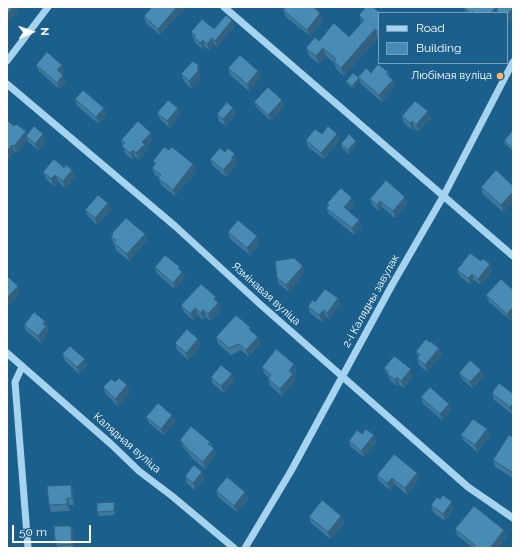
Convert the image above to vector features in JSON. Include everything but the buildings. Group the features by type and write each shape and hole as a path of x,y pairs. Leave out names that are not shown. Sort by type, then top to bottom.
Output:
{"street":[{"path":"7,61 48,7"},
{"path":"224,7 513,256"},
{"name":"2-і Калядны завулак","path":"245,548 291,470 444,195 513,62"},
{"name":"Язмінавая вуліца","path":"7,84 175,226 261,305 468,487 513,518"},
{"name":"Калядная вуліца","path":"7,353 111,444 138,470 172,496 234,548"},
{"path":"22,367 15,382 28,548"}],"place":[{"name":"Любімая вуліца","path":"500,76"}]}
